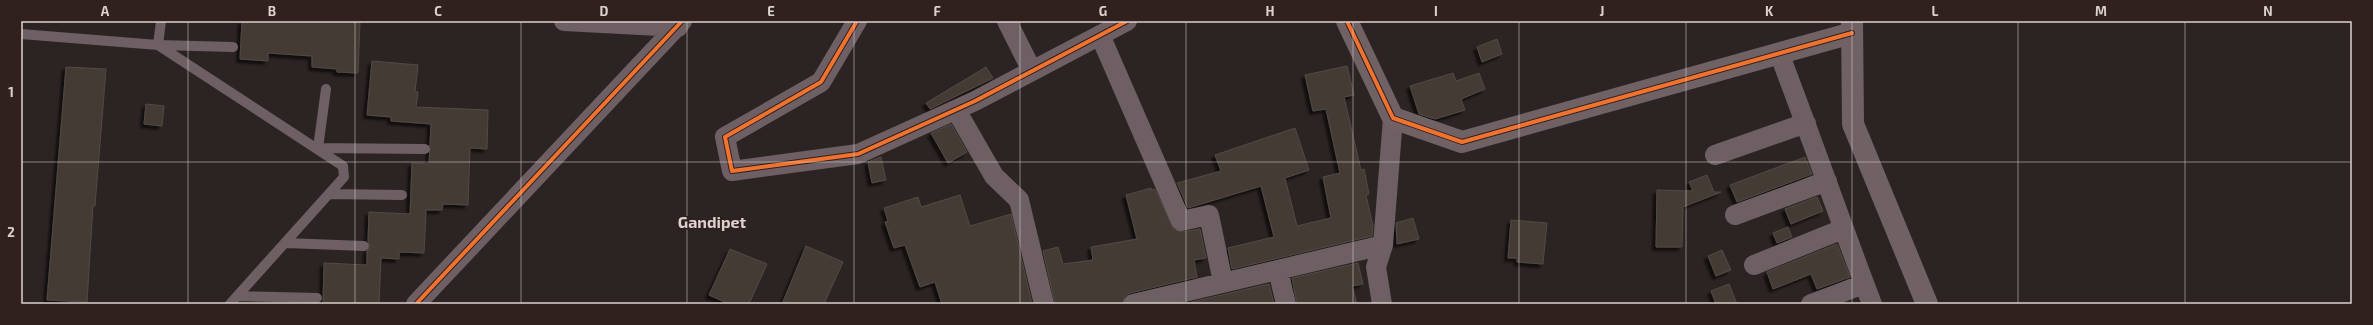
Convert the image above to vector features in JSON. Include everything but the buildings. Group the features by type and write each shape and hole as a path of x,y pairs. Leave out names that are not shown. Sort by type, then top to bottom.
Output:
{"street":[{"path":"564,21 680,24"},
{"path":"857,21 821,82 725,136 732,171 858,154 956,110 1127,21"},
{"path":"1007,21 1032,71"},
{"path":"1347,21 1393,118 1383,245 1376,267 1382,304"},
{"path":"416,304 680,24"},
{"path":"1393,118 1462,142 1779,54 1852,27 1853,124 1927,304"},
{"path":"1100,35 1182,221 1209,215 1223,282"},
{"path":"1779,54 1872,304"},
{"path":"956,110 994,176 1019,200 1044,304"},
{"path":"1715,155 1806,124"},
{"path":"1736,214 1826,180"},
{"path":"1754,265 1843,229"},
{"path":"1133,304 1383,245"},
{"path":"1278,270 1286,304"},
{"path":"1811,304 1864,284"}],"lane":[{"path":"158,44 161,21"},
{"path":"21,34 158,44 232,47"},
{"path":"158,44 318,148 343,166 344,177 230,304"},
{"path":"318,148 326,89"},
{"path":"318,148 425,149"},
{"path":"330,194 402,195"},
{"path":"286,243 364,246"},
{"path":"237,296 317,298"}],"cycle path":[{"path":"416,304 682,21"},
{"path":"857,21 821,82 725,137 732,171 858,154 975,101 1127,21"},
{"path":"1347,21 1393,118 1462,142 1852,33"}],"district":[{"name":"Gandipet","path":"712,222"}]}
